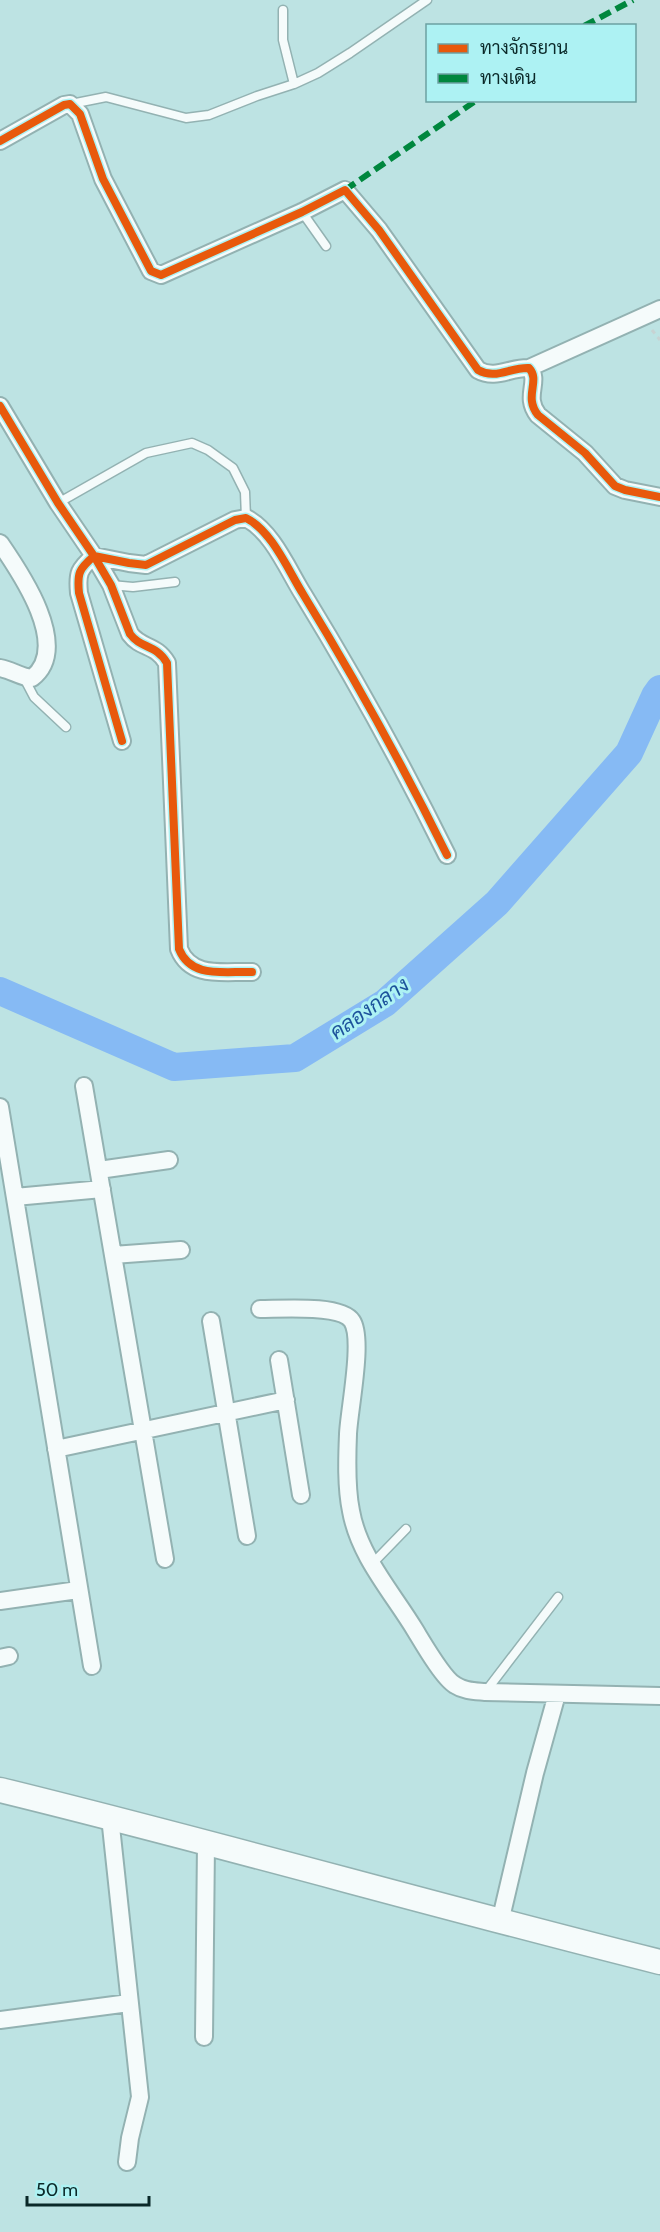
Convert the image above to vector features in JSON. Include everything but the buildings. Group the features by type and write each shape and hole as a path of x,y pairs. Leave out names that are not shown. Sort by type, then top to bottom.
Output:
{"main road":[{"path":"0,1790 660,1962"}],"street":[{"path":"0,141 64,105 70,104 80,114 103,179 151,271 161,275 302,212 345,190 378,230 478,370 485,374 493,375 529,368 660,309"},
{"path":"529,368 533,372 534,381 530,398 532,408 538,415 585,453 615,486 660,497"},
{"path":"0,406 58,503 111,585 130,634 135,640 162,654 167,663 179,949 183,961 194,968 205,971 252,972"},
{"path":"94,556 146,565 235,520 246,519 265,532 336,647 406,774 447,855"},
{"path":"0,543 23,577 39,610 45,631 46,650 42,666 32,678 0,668"},
{"path":"94,556 82,566 78,578 79,593 122,741"},
{"path":"84,1086 165,1559"},
{"path":"0,1107 92,1666"},
{"path":"99,1170 169,1160"},
{"path":"15,1197 102,1189"},
{"path":"113,1255 182,1250"},
{"path":"260,1309 335,1310 351,1319 356,1330 356,1360 348,1433 350,1510 357,1533 372,1564 429,1653 453,1684 469,1691 485,1692 660,1696"},
{"path":"211,1321 247,1536"},
{"path":"279,1360 301,1495"},
{"path":"56,1449 286,1400"},
{"path":"0,1601 78,1590"},
{"path":"500,1922 535,1773 557,1695"},
{"path":"110,1817 140,2097 127,2162"},
{"path":"204,2037 206,1843"},
{"path":"0,2020 129,2003"}],"lane":[{"path":"70,104 106,97 186,118 209,115 294,84 350,53 427,0"},
{"path":"283,10 283,40 294,84"},
{"path":"302,212 326,246"},
{"path":"58,503 146,453 192,443 208,450 233,468 245,492 246,519"},
{"path":"111,585 133,587 175,582"},
{"path":"24,677 34,697 66,727"},
{"path":"372,1564 406,1529"},
{"path":"485,1692 558,1597"}],"waterway":[{"name":"คลองกลาง","path":"0,991 174,1067 295,1058 385,1003 497,903 629,753 660,689"}],"marked path":[{"path":"588,24 633,0"},
{"path":"345,190 474,102"}],"cycle path":[{"path":"0,141 64,105 70,104 80,114 103,179 151,271 161,275 302,212 345,190 379,230 478,370 491,374 529,368 533,378 532,401 538,415 585,453 615,486 660,497"},
{"path":"0,406 58,503 94,556 146,565 235,520 246,518 264,532 279,552 360,690 447,855"},
{"path":"122,741 79,593 80,572 94,556 111,585 130,634 134,639 153,649 167,663 179,949 184,959 200,969 220,972 252,972"}]}
